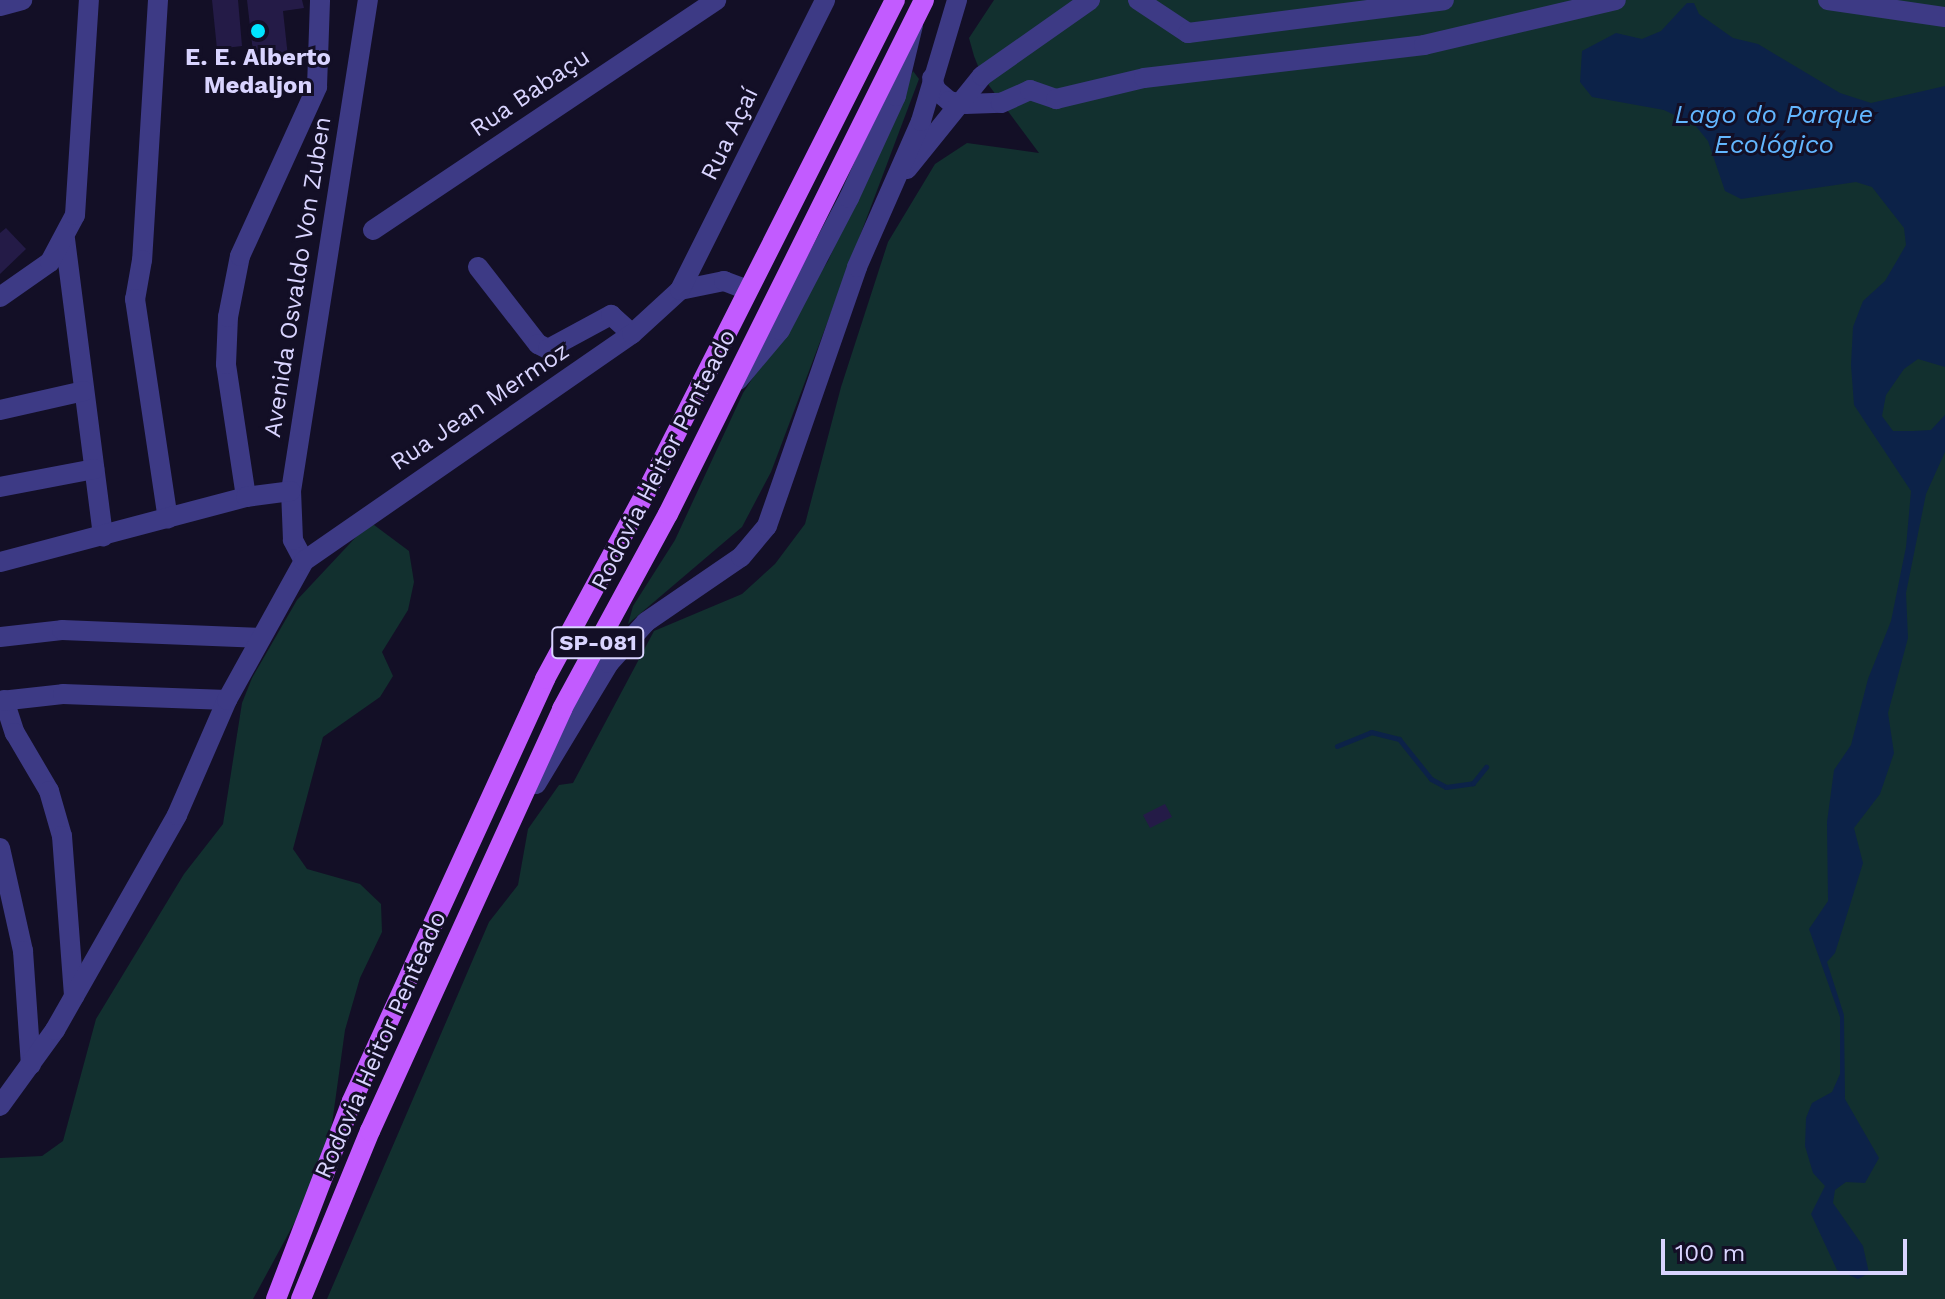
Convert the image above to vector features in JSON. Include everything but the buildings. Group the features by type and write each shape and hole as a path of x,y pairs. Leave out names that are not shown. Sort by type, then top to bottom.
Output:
{"main road":[{"name":"Rodovia Heitor Penteado","path":"276,1299 352,1101 545,679 895,0"},
{"name":"Rodovia Heitor Penteado","path":"301,1299 370,1131 562,709 733,386 924,0"}],"street":[{"path":"0,6 22,0"},
{"path":"0,297 50,262 65,239 75,215 89,0"},
{"path":"158,0 142,260 135,299 168,519"},
{"path":"246,497 226,364 228,317 240,256 317,87 320,0"},
{"name":"Avenida Osvaldo Von Zuben","path":"304,561 293,540 291,491 368,0"},
{"name":"Rua Babaçu","path":"373,230 716,0"},
{"name":"Rua Açaí","path":"680,290 825,0"},
{"path":"501,842 609,663 646,622 714,580 767,526 857,267 921,121 957,0"},
{"path":"893,186 965,104 982,76 1090,0"},
{"path":"1138,0 1188,33 1444,0"},
{"path":"932,78 936,90 965,104 1001,103 1030,90 1056,99 1144,78 1424,45 1616,0"},
{"path":"1828,0 1945,17"},
{"path":"65,239 103,537"},
{"path":"478,267 538,344 548,349 611,315 632,334"},
{"path":"680,290 724,281 747,290"},
{"name":"Rua Jean Mermoz","path":"304,561 632,334 680,290"},
{"path":"0,410 84,391"},
{"path":"0,487 94,469"},
{"path":"0,562 246,497 291,491"},
{"path":"0,1106 31,1065 74,997 177,815 258,638 304,561"},
{"path":"0,637 62,630 258,638"},
{"path":"74,997 62,836 49,791 15,733 2,700 63,694 227,700"},
{"path":"0,848 23,951 31,1065"}],"green space":[{"path":"994,0 1945,0 1945,1299 327,1299 489,922 518,885 528,829 559,785 573,783 654,631 742,594 775,564 805,524 841,387 888,242 935,164 967,143 1039,153 982,76 974,56 969,38"},
{"path":"913,71 919,79 771,472 742,527 628,624 633,606 675,540 743,393 828,261"},
{"path":"370,522 409,551 414,582 408,610 382,652 393,676 380,697 323,737 293,849 307,869 360,884 381,904 382,932 360,978 345,1030 323,1189 297,1218 253,1299 0,1299 0,1158 42,1156 63,1141 96,1019 184,874 223,824 242,703 252,678 297,600"}],"water":[{"name":"Lago do Parque Ecológico","path":"1687,3 1694,3 1699,14 1733,38 1758,44 1840,93 1871,103 1945,86 1945,367 1918,359 1904,369 1886,395 1882,416 1893,431 1913,431 1931,430 1945,415 1945,452 1926,494 1906,593 1908,638 1888,713 1894,753 1880,794 1854,828 1863,863 1835,953 1827,962 1844,1015 1845,1099 1879,1158 1865,1183 1846,1182 1835,1190 1833,1203 1863,1246 1869,1273 1858,1279 1837,1270 1811,1214 1825,1186 1813,1173 1805,1146 1806,1118 1812,1103 1832,1092 1840,1074 1840,1017 1809,929 1828,901 1827,822 1834,770 1851,745 1868,679 1891,621 1906,547 1911,491 1854,405 1851,365 1853,327 1863,301 1885,281 1906,245 1904,228 1872,187 1856,182 1741,199 1725,191 1708,141 1695,125 1664,110 1592,97 1580,82 1582,51 1616,33 1642,39 1661,31"}],"waterway":[{"path":"1337,746 1371,732 1399,739 1431,779 1446,787 1473,783 1486,767"}],"place":[{"name":"E. E. Alberto Medaljon","path":"258,31"}]}
